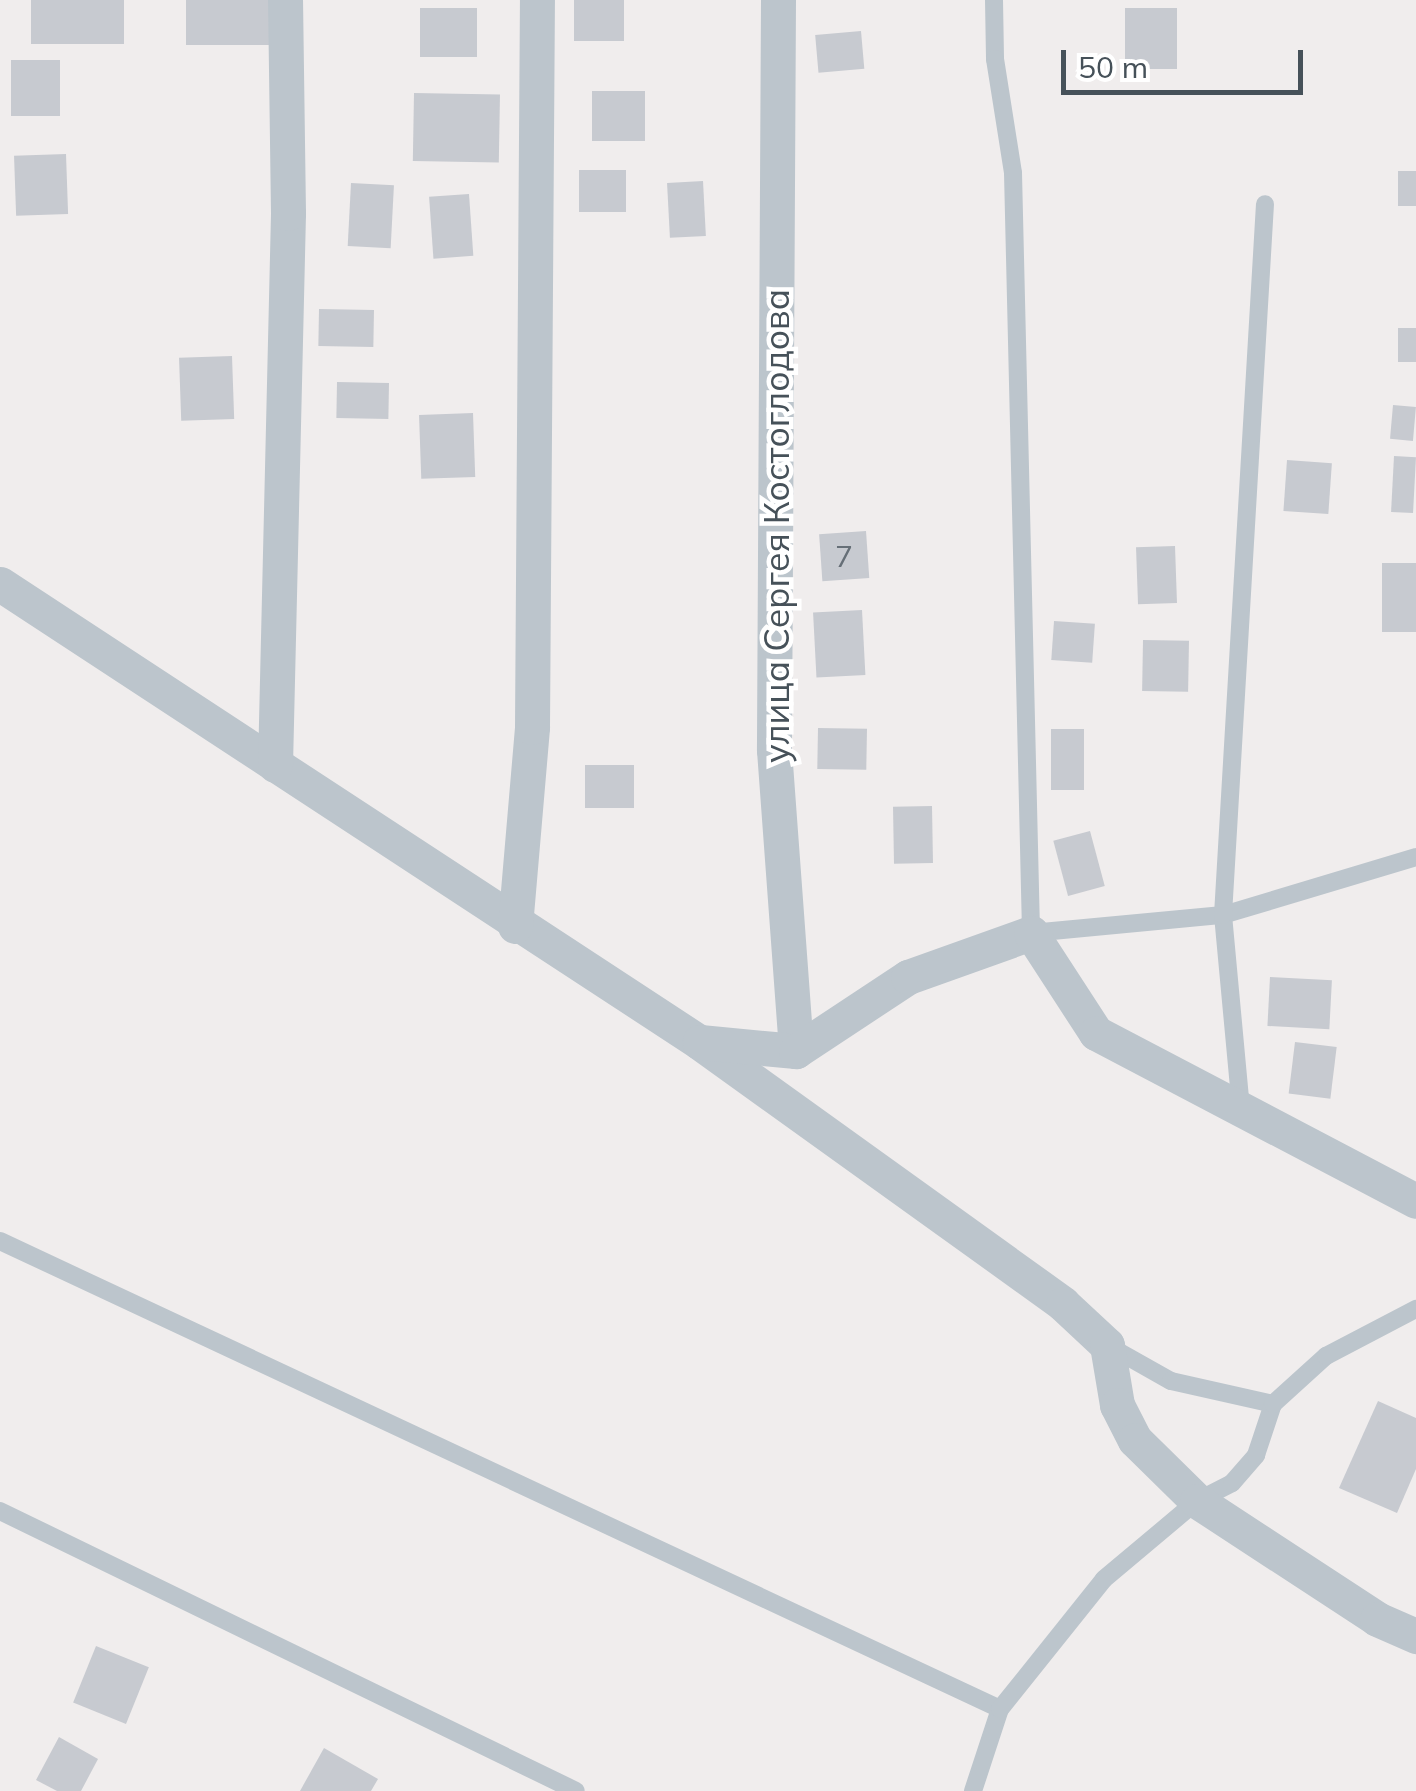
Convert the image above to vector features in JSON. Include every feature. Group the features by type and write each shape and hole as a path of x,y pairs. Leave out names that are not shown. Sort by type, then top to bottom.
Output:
{"street":[{"path":"275,765 288,213 285,0"},
{"path":"515,926 532,727 537,0"},
{"name":"улица Сергея Костоглодова","path":"778,0 774,750 796,1051"},
{"path":"0,584 515,926 699,1042 1063,1304 1107,1346 1117,1404 1135,1440 1198,1500 1378,1619 1416,1636"},
{"path":"699,1042 796,1051 908,977 1031,933 1096,1033 1416,1201"}],"lane":[{"path":"994,0 995,60 1013,173 1031,933 1222,915 1416,858"},
{"path":"1241,1109 1222,915 1266,204"},
{"path":"0,1241 1000,1709"},
{"path":"972,1791 1000,1709 1104,1579 1198,1500 1232,1482 1256,1455 1274,1404 1326,1356 1416,1309"},
{"path":"1107,1346 1171,1381 1274,1404"},
{"path":"0,1510 576,1791"}],"building":[{"path":"31,0 124,0 124,44 31,44"},
{"path":"186,0 279,0 279,45 186,45"},
{"path":"574,0 624,0 624,41 574,41"},
{"path":"420,8 477,8 477,57 420,57"},
{"path":"1125,8 1177,8 1177,69 1125,69"},
{"path":"861,31 864,69 818,73 815,35"},
{"path":"11,60 60,60 60,116 11,116"},
{"path":"592,91 645,91 645,141 592,141"},
{"path":"414,93 500,95 499,162 413,161"},
{"path":"66,154 68,214 16,216 14,156"},
{"path":"579,170 626,170 626,212 579,212"},
{"path":"1398,171 1416,171 1416,206 1398,206"},
{"path":"703,181 706,236 670,238 667,183"},
{"path":"351,183 394,185 391,248 348,246"},
{"path":"469,194 473,256 433,259 429,197"},
{"path":"319,309 374,310 373,347 318,346"},
{"path":"1398,328 1416,328 1416,362 1398,362"},
{"path":"232,356 234,419 181,421 179,358"},
{"path":"337,382 389,383 388,419 336,418"},
{"path":"1393,405 1416,407 1413,441 1390,439"},
{"path":"473,413 475,477 421,479 419,415"},
{"path":"1394,456 1416,457 1413,513 1391,512"},
{"path":"1287,460 1332,463 1328,514 1283,511"},
{"path":"866,531 869,578 822,581 819,534"},
{"path":"1175,546 1177,603 1138,604 1136,547"},
{"path":"1382,563 1416,563 1416,632 1382,632"},
{"path":"862,610 865,675 816,677 813,613"},
{"path":"1054,621 1095,624 1092,663 1051,660"},
{"path":"1143,640 1189,641 1188,692 1142,691"},
{"path":"818,728 867,729 866,770 817,769"},
{"path":"1051,729 1084,729 1084,790 1051,790"},
{"path":"585,765 634,765 634,808 585,808"},
{"path":"932,806 933,863 894,864 893,807"},
{"path":"1090,831 1105,886 1068,896 1053,841"},
{"path":"1270,977 1332,980 1329,1029 1267,1026"},
{"path":"1295,1042 1337,1047 1330,1099 1289,1094"},
{"path":"1378,1401 1416,1418 1416,1469 1397,1513 1339,1488"},
{"path":"96,1646 149,1667 126,1724 73,1703"},
{"path":"59,1737 98,1759 81,1791 57,1791 36,1780"},
{"path":"324,1748 378,1779 371,1791 300,1791"}]}
